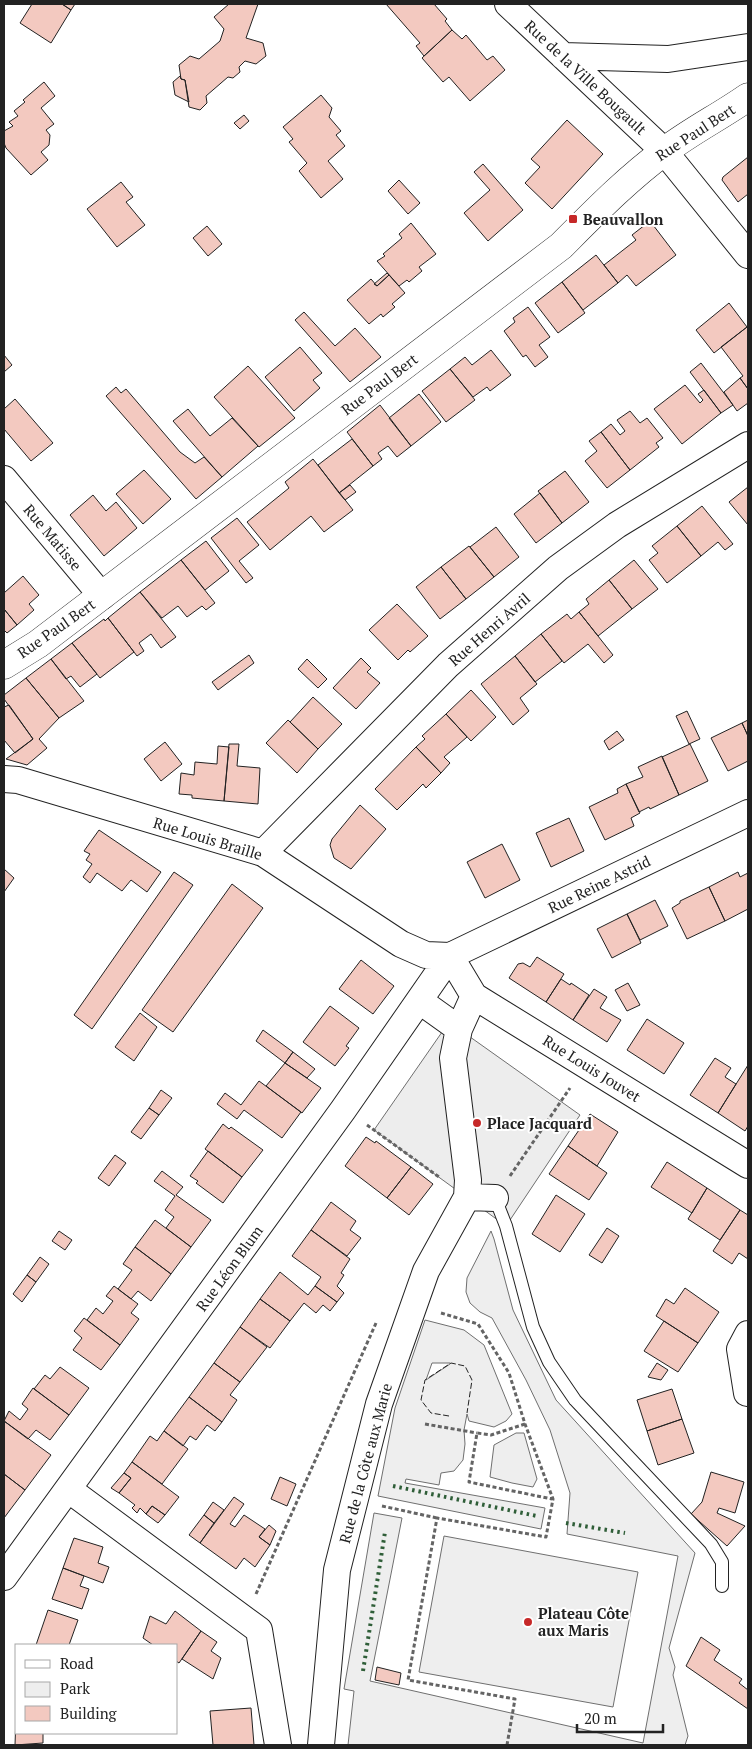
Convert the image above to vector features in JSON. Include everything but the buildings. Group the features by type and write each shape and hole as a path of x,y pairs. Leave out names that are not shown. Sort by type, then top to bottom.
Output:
{"main road":[{"name":"Rue Paul Bert","path":"4,665 38,644 102,596 561,246 633,176 664,151 696,128 724,114 748,97"}],"street":[{"name":"Rue de la Ville Bougault","path":"508,4 664,151 748,255"},
{"path":"563,56 668,59 748,47"},
{"name":"Rue Henri Avril","path":"263,853 448,665 558,568 617,525 748,445"},
{"name":"Rue Matisse","path":"4,479 102,596"},
{"name":"Rue Louis Braille","path":"4,779 18,780 263,853 401,944 426,955 450,956"},
{"name":"Rue Reine Astrid","path":"450,956 748,813"},
{"name":"Rue Louis Jouvet","path":"450,956 474,996 748,1165"},
{"name":"Rue Léon Blum","path":"4,1577 344,1110 450,956"},
{"path":"474,996 458,1029 453,1058 468,1180 467,1197 495,1198"},
{"path":"420,1001 458,1029"},
{"name":"Rue de la Côte aux Marie","path":"321,1745 337,1570 379,1404 426,1271 467,1197"},
{"path":"747,1393 740,1349 748,1334"},
{"path":"68,1489 252,1625 278,1745"}],"lane":[{"path":"495,1198 506,1226 533,1327 549,1362 575,1400 711,1544 722,1562 722,1586"}],"path":[{"path":"495,1198 585,1064"},
{"path":"374,1130 467,1197"},
{"path":"355,1500 438,1518 546,1537 553,1499 525,1424 509,1373 478,1324 414,1305"},
{"path":"252,1625 378,1317"},
{"path":"425,1424 492,1435 525,1424"},
{"path":"477,1433 469,1482 553,1499"},
{"path":"438,1518 408,1680 515,1699 507,1745"}],"green space":[{"path":"491,1231 513,1310 556,1400 695,1553 669,1648 675,1667 673,1675 688,1736 685,1745 348,1745 354,1691 344,1689 374,1513 402,1518 370,1681 643,1743 678,1556 567,1534 570,1493 550,1430 526,1380 492,1318 480,1312 470,1303 466,1292 467,1278"},
{"path":"425,1320 464,1330 484,1345 512,1414 506,1421 494,1427 469,1421 467,1414 464,1430 463,1460 454,1471 441,1473 439,1485 406,1479 405,1483 545,1508 541,1529 378,1496 395,1408","holes":["432,1363 450,1364 426,1380"]},
{"path":"516,1433 524,1433 537,1479 533,1487 490,1477 494,1445"},
{"name":"Plateau Côte aux Maris","path":"444,1536 638,1572 613,1707 419,1672"}],"shaded area":[{"name":"Place Jacquard","path":"449,1022 580,1115 506,1226 374,1130"}],"hedge":[{"path":"393,1486 537,1516"},
{"path":"566,1523 625,1533"},
{"path":"363,1671 385,1532"}],"fence":[{"path":"449,1416 431,1413 421,1400 425,1380 451,1363 465,1366 472,1380 467,1413"}],"place":[{"name":"Beauvallon","path":"573,219"},
{"name":"Place Jacquard","path":"477,1123"},
{"name":"Plateau Côte aux Maris","path":"528,1622"}]}
